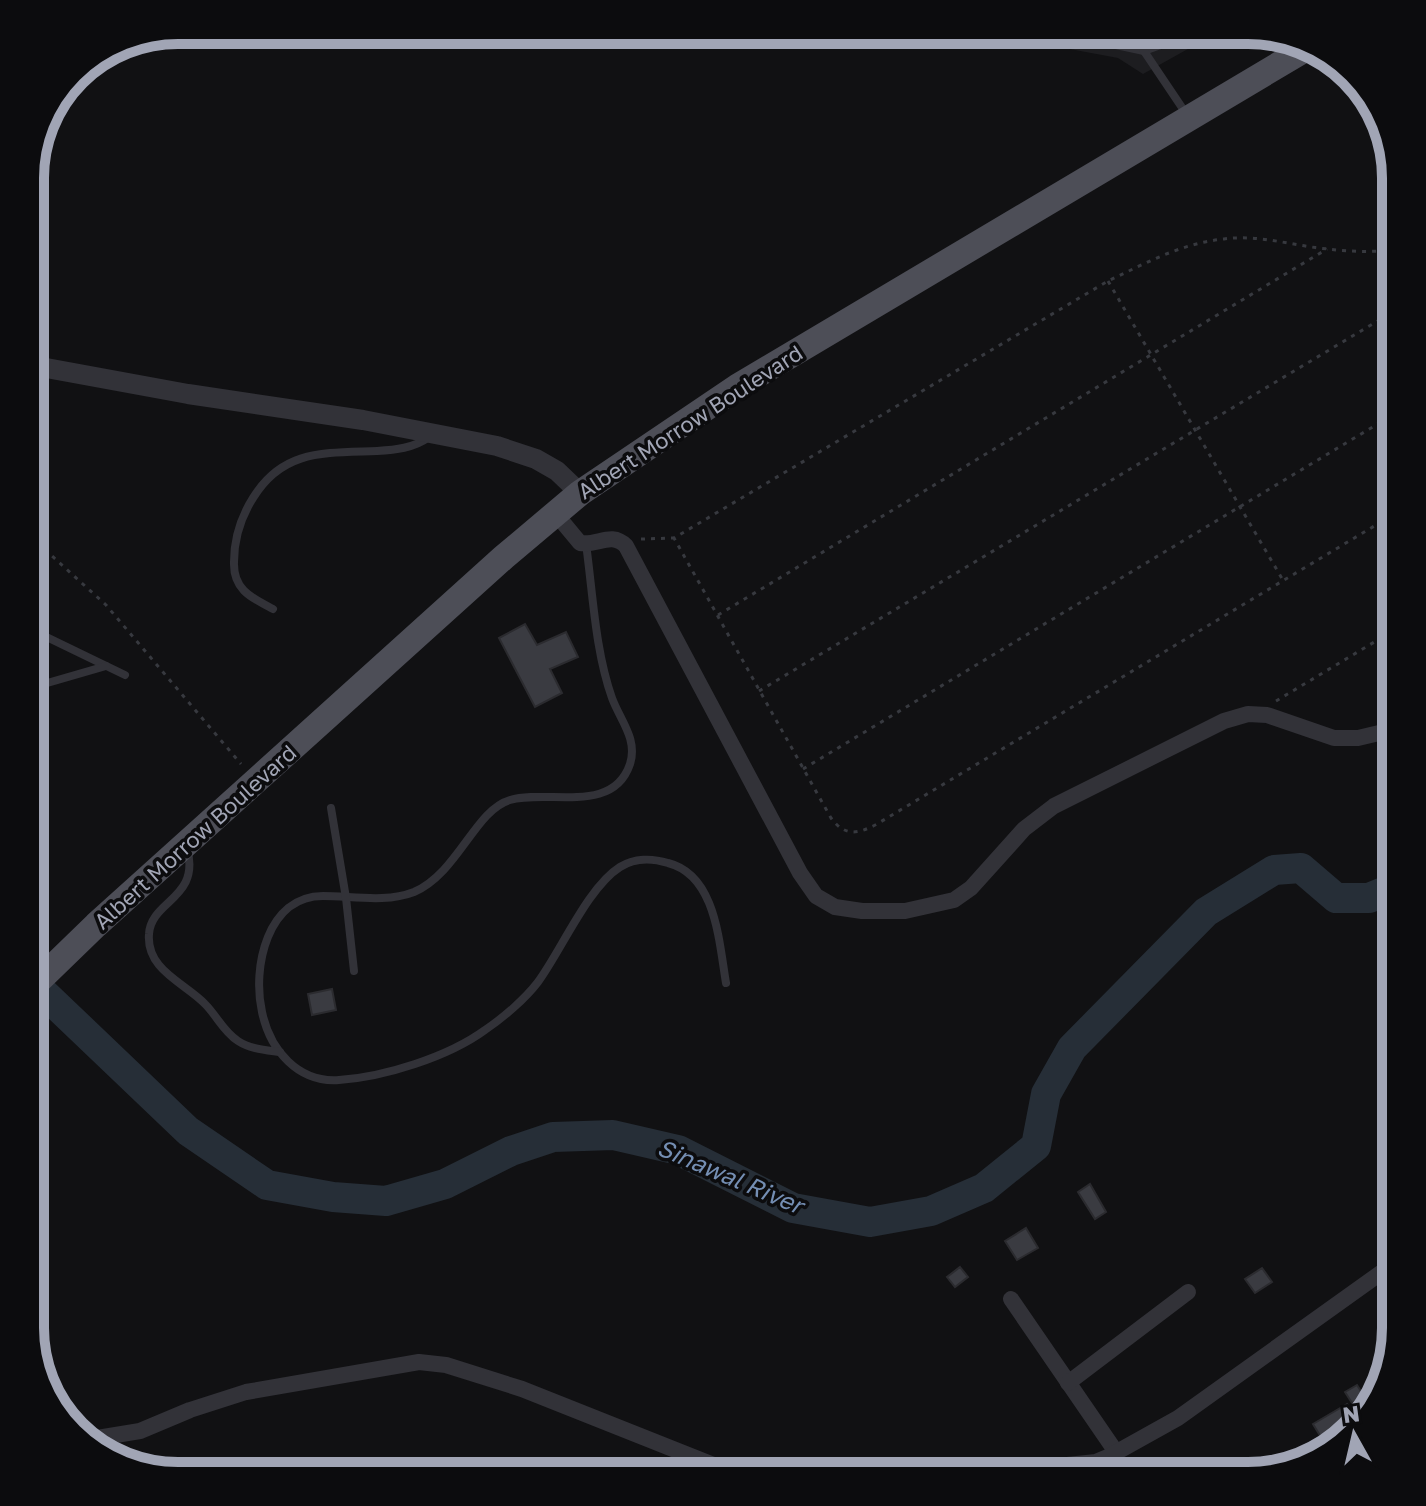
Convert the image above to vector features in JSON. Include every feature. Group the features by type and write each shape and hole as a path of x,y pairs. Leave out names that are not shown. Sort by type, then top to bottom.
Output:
{"main road":[{"name":"Albert Morrow Boulevard","path":"44,975 96,925 580,493 737,387 1297,54"}],"street":[{"path":"44,368 188,394 363,420 497,446 536,459 557,471 580,493"},
{"path":"555,513 577,539 586,544 611,538 622,542 800,873 816,896 835,907 862,911 905,911 954,900 992,866 1024,829 1054,806 1224,721 1248,714 1267,715 1334,738 1358,738 1382,732"},
{"path":"1107,1462 1116,1452 1189,1410 1382,1272"},
{"path":"1068,1383 1188,1292"},
{"path":"1011,1299 1116,1452"},
{"path":"101,1437 140,1431 190,1410 246,1392 419,1362 446,1365 522,1389 706,1462"}],"lane":[{"path":"1111,44 1144,51 1163,44"},
{"path":"1144,51 1189,119"},
{"path":"273,609 245,594 234,570 234,549 245,511 261,485 281,466 309,456 389,450 411,446 433,434"},
{"path":"586,544 601,648 612,699 626,725 632,748 625,776 606,792 590,797 542,796 506,801 480,822 462,851 437,879 411,893 346,898 320,896 304,899 286,910 268,934 263,954 261,1009 266,1027 280,1052 296,1070 321,1081 389,1072 441,1053 485,1031 536,985 603,882 622,866 648,859 673,864 692,875 709,900 726,983"},
{"path":"44,636 125,675"},
{"path":"44,684 107,666"},
{"path":"331,808 354,971"},
{"path":"186,845 190,874 183,888 155,919 149,934 153,954 164,973 198,997 224,1029 240,1042 257,1049 280,1052"}],"path":[{"path":"622,542 674,538 1108,281 1179,247 1225,238 1273,240 1327,249 1382,250"},
{"path":"718,615 1327,249"},
{"path":"1108,281 1284,582"},
{"path":"759,691 1382,318"},
{"path":"803,769 1382,421"},
{"path":"674,538 803,769 838,828 847,834 864,831 1382,522"},
{"path":"44,549 106,605 256,782"},
{"path":"1248,714 1282,698 1382,637"}],"shaded area":[{"path":"1043,44 1197,44 1143,74 1118,58"}],"building":[{"path":"525,624 537,645 566,632 578,657 550,669 562,693 535,707 499,638"},
{"path":"332,989 336,1010 312,1015 308,994"},
{"path":"1090,1184 1106,1212 1095,1219 1078,1192"},
{"path":"1026,1228 1038,1248 1017,1260 1005,1241"},
{"path":"960,1267 968,1277 955,1287 947,1277"},
{"path":"1262,1268 1272,1282 1255,1293 1245,1279"},
{"path":"1357,1385 1363,1394 1346,1394"}],"waterway":[{"name":"Sinawal River","path":"44,993 188,1131 267,1185 333,1197 386,1201 445,1184 511,1151 553,1137 613,1135 678,1150 793,1208 870,1222 931,1211 984,1188 1036,1146 1046,1094 1072,1048 1206,912 1274,870 1301,868 1336,898 1369,898 1382,893"}]}
